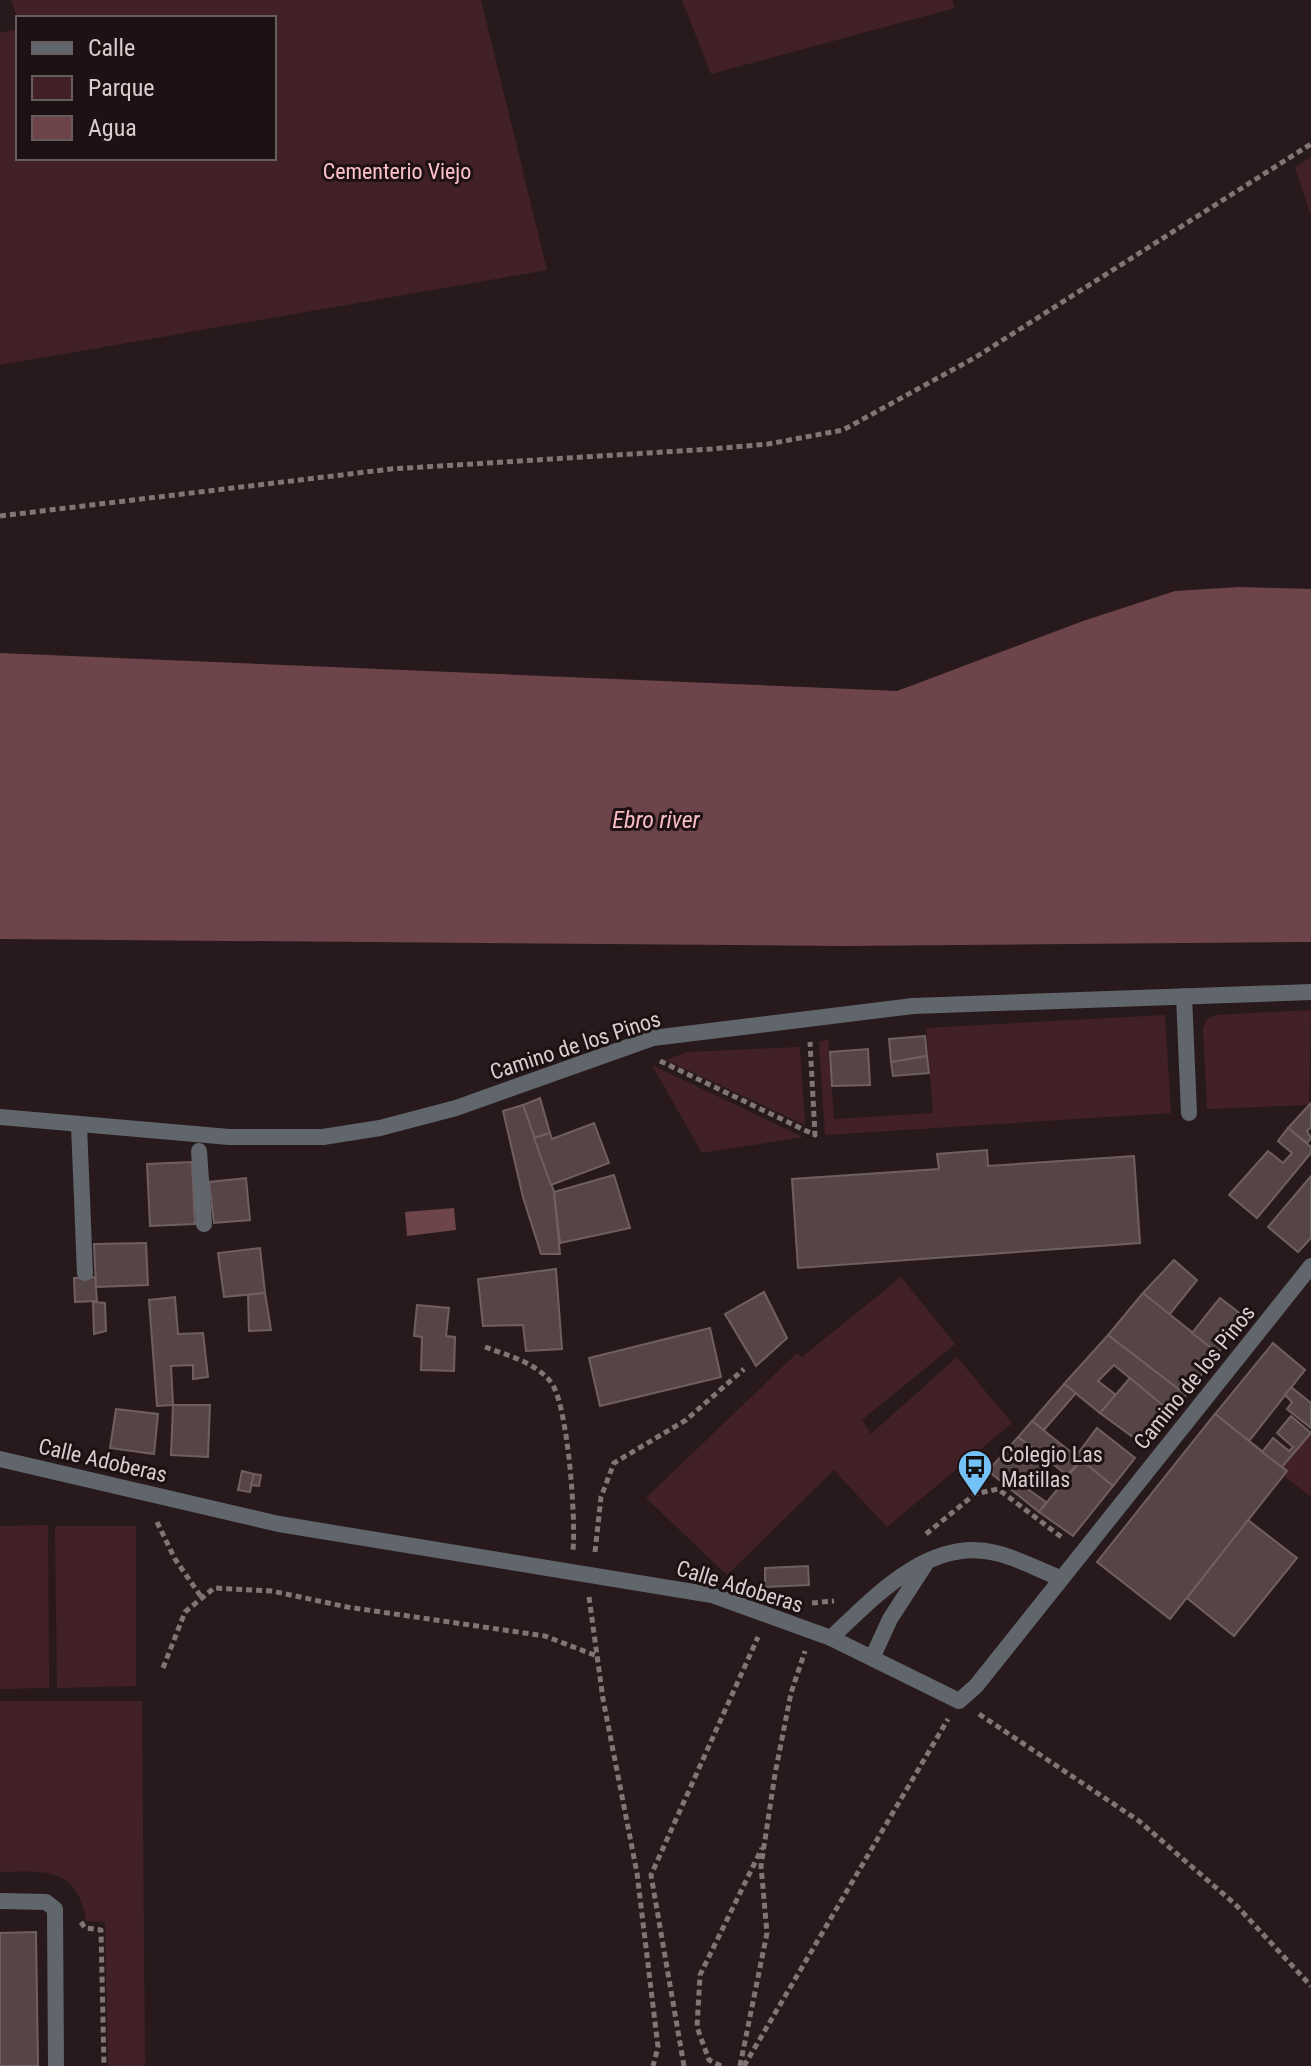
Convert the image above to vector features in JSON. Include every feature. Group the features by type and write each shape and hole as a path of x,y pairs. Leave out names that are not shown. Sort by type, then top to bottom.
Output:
{"street":[{"name":"Camino de los Pinos","path":"0,1117 259,1139 323,1137 380,1128 456,1108 653,1038 913,1006 1311,992"},
{"path":"1184,996 1189,1113"},
{"path":"79,1125 85,1273"},
{"path":"199,1151 204,1224"},
{"name":"Camino de los Pinos","path":"959,1701 976,1686 1311,1266"},
{"name":"Calle Adoberas","path":"0,1459 279,1524 420,1550 712,1595 873,1656 959,1701"},
{"path":"831,1638 890,1585 931,1557 956,1551 994,1552 1060,1578"},
{"path":"873,1656 890,1619 931,1557"},
{"path":"0,1901 46,1902 55,1909 56,2066"}],"path":[{"path":"0,516 391,469 712,449 768,444 843,430 989,349 1311,144"},
{"path":"648,1055 815,1135 810,1043"},
{"path":"485,1347 542,1372 560,1397 575,1524 569,1571"},
{"path":"653,2066 658,2047 637,1873 597,1656 588,1592 590,1574 600,1531 601,1497 614,1463 686,1420 744,1369"},
{"path":"153,1514 175,1559 202,1598"},
{"path":"163,1668 185,1612 214,1588 272,1591 347,1607 545,1636 597,1656"},
{"path":"684,2066 651,1875 768,1615"},
{"path":"742,2066 767,1933 761,1866 764,1844 791,1693 812,1631"},
{"path":"742,2066 959,1701 1139,1821 1235,1904 1311,1986"},
{"path":"721,2066 709,2060 697,2027 700,1975 764,1844"},
{"path":"81,1923 85,1928 101,1930 104,2066"}],"green space":[{"name":"Cementerio Viejo","path":"11,0 481,0 547,270 0,365 0,33 16,29 16,160 276,160 276,16 17,16"},
{"path":"682,0 952,0 955,8 711,74"},
{"path":"1311,157 1311,217 1295,167"},
{"path":"1311,1010 1309,1105 1207,1109 1203,1028 1207,1019 1215,1015"},
{"path":"1165,1015 1171,1113 825,1135 819,1042 828,1039 834,1119 933,1113 926,1028"},
{"path":"800,1047 805,1125 666,1060 687,1052"},
{"path":"652,1065 803,1137 702,1153"},
{"path":"901,1277 955,1344 862,1420 871,1434 957,1357 1012,1423 887,1527 834,1470 727,1575 646,1498 797,1353 802,1357"},
{"path":"1311,1433 1311,1497 1284,1476 1287,1471 1282,1467"},
{"path":"48,1525 49,1688 0,1689 0,1526"},
{"path":"55,1526 136,1526 136,1686 57,1688"},
{"path":"0,1701 142,1701 145,2066 108,2066 105,1922 86,1921 76,1890 57,1876 0,1872"}],"water":[{"name":"Ebro river","path":"1239,587 1311,589 1311,942 843,946 0,939 0,653 897,691 1083,621 1175,591"},
{"path":"454,1208 456,1230 407,1236 405,1212"}],"building":[{"path":"925,1036 927,1056 891,1062 889,1039"},
{"path":"868,1049 870,1085 832,1086 830,1052"},
{"path":"927,1056 929,1073 893,1076 891,1062"},
{"path":"540,1098 550,1133 534,1138 523,1105"},
{"path":"1311,1103 1311,1127 1307,1131 1311,1138 1307,1143 1288,1128"},
{"path":"523,1105 554,1192 560,1254 541,1254 523,1197 503,1111"},
{"path":"594,1123 609,1163 551,1185 534,1138 550,1133 552,1139"},
{"path":"1288,1128 1311,1147 1311,1153 1257,1218 1229,1195 1268,1151 1283,1163 1292,1153 1278,1141"},
{"path":"987,1150 988,1166 1134,1156 1140,1243 798,1268 792,1179 939,1169 937,1154"},
{"path":"192,1162 195,1224 150,1226 147,1164"},
{"path":"614,1175 630,1228 560,1243 554,1192"},
{"path":"1311,1176 1311,1238 1298,1252 1268,1227"},
{"path":"246,1178 250,1220 214,1223 209,1182"},
{"path":"146,1243 148,1285 96,1287 94,1244"},
{"path":"260,1248 265,1293 224,1297 218,1253"},
{"path":"1174,1260 1197,1280 1169,1315 1143,1293"},
{"path":"556,1269 562,1349 526,1351 523,1325 483,1326 478,1279"},
{"path":"95,1277 97,1301 75,1302 74,1278"},
{"path":"764,1292 787,1338 756,1366 725,1314"},
{"path":"265,1293 271,1330 249,1331 248,1295"},
{"path":"1143,1293 1218,1353 1186,1395 1108,1335"},
{"path":"175,1297 178,1334 203,1333 208,1377 193,1379 193,1365 171,1366 173,1405 157,1406 149,1300"},
{"path":"1220,1298 1246,1318 1218,1353 1192,1333"},
{"path":"93,1302 105,1303 106,1331 94,1334"},
{"path":"417,1305 449,1308 446,1336 455,1337 454,1371 421,1370 422,1337 414,1336"},
{"path":"710,1328 721,1377 600,1406 589,1358"},
{"path":"1108,1335 1186,1395 1172,1413 1114,1365 1098,1381 1116,1395 1100,1413 1064,1384"},
{"path":"1273,1343 1305,1370 1249,1441 1215,1414"},
{"path":"1130,1378 1172,1413 1145,1446 1100,1413"},
{"path":"1064,1384 1076,1393 1044,1430 1032,1421"},
{"path":"1291,1387 1311,1403 1311,1428 1287,1409 1292,1402 1285,1395"},
{"path":"173,1405 210,1405 208,1457 171,1455"},
{"path":"116,1409 158,1414 154,1454 110,1448"},
{"path":"1215,1414 1287,1471 1170,1619 1097,1562"},
{"path":"1291,1416 1311,1433 1282,1467 1262,1452 1273,1438 1289,1451 1293,1447 1277,1433"},
{"path":"1032,1421 1081,1460 1067,1475 1018,1437"},
{"path":"1097,1428 1135,1458 1113,1486 1076,1456"},
{"path":"1018,1437 1051,1462 1029,1490 1046,1502 1039,1512 988,1471"},
{"path":"1081,1460 1113,1486 1073,1536 1039,1512"},
{"path":"242,1471 254,1474 250,1492 238,1490"},
{"path":"254,1474 261,1475 259,1486 251,1485"},
{"path":"1248,1520 1297,1558 1234,1636 1187,1598"},
{"path":"808,1566 809,1585 765,1587 765,1568"},
{"path":"36,1932 38,2066 0,2066 0,1933"}],"place":[{"name":"Colegio Las Matillas","path":"975,1498"}]}
